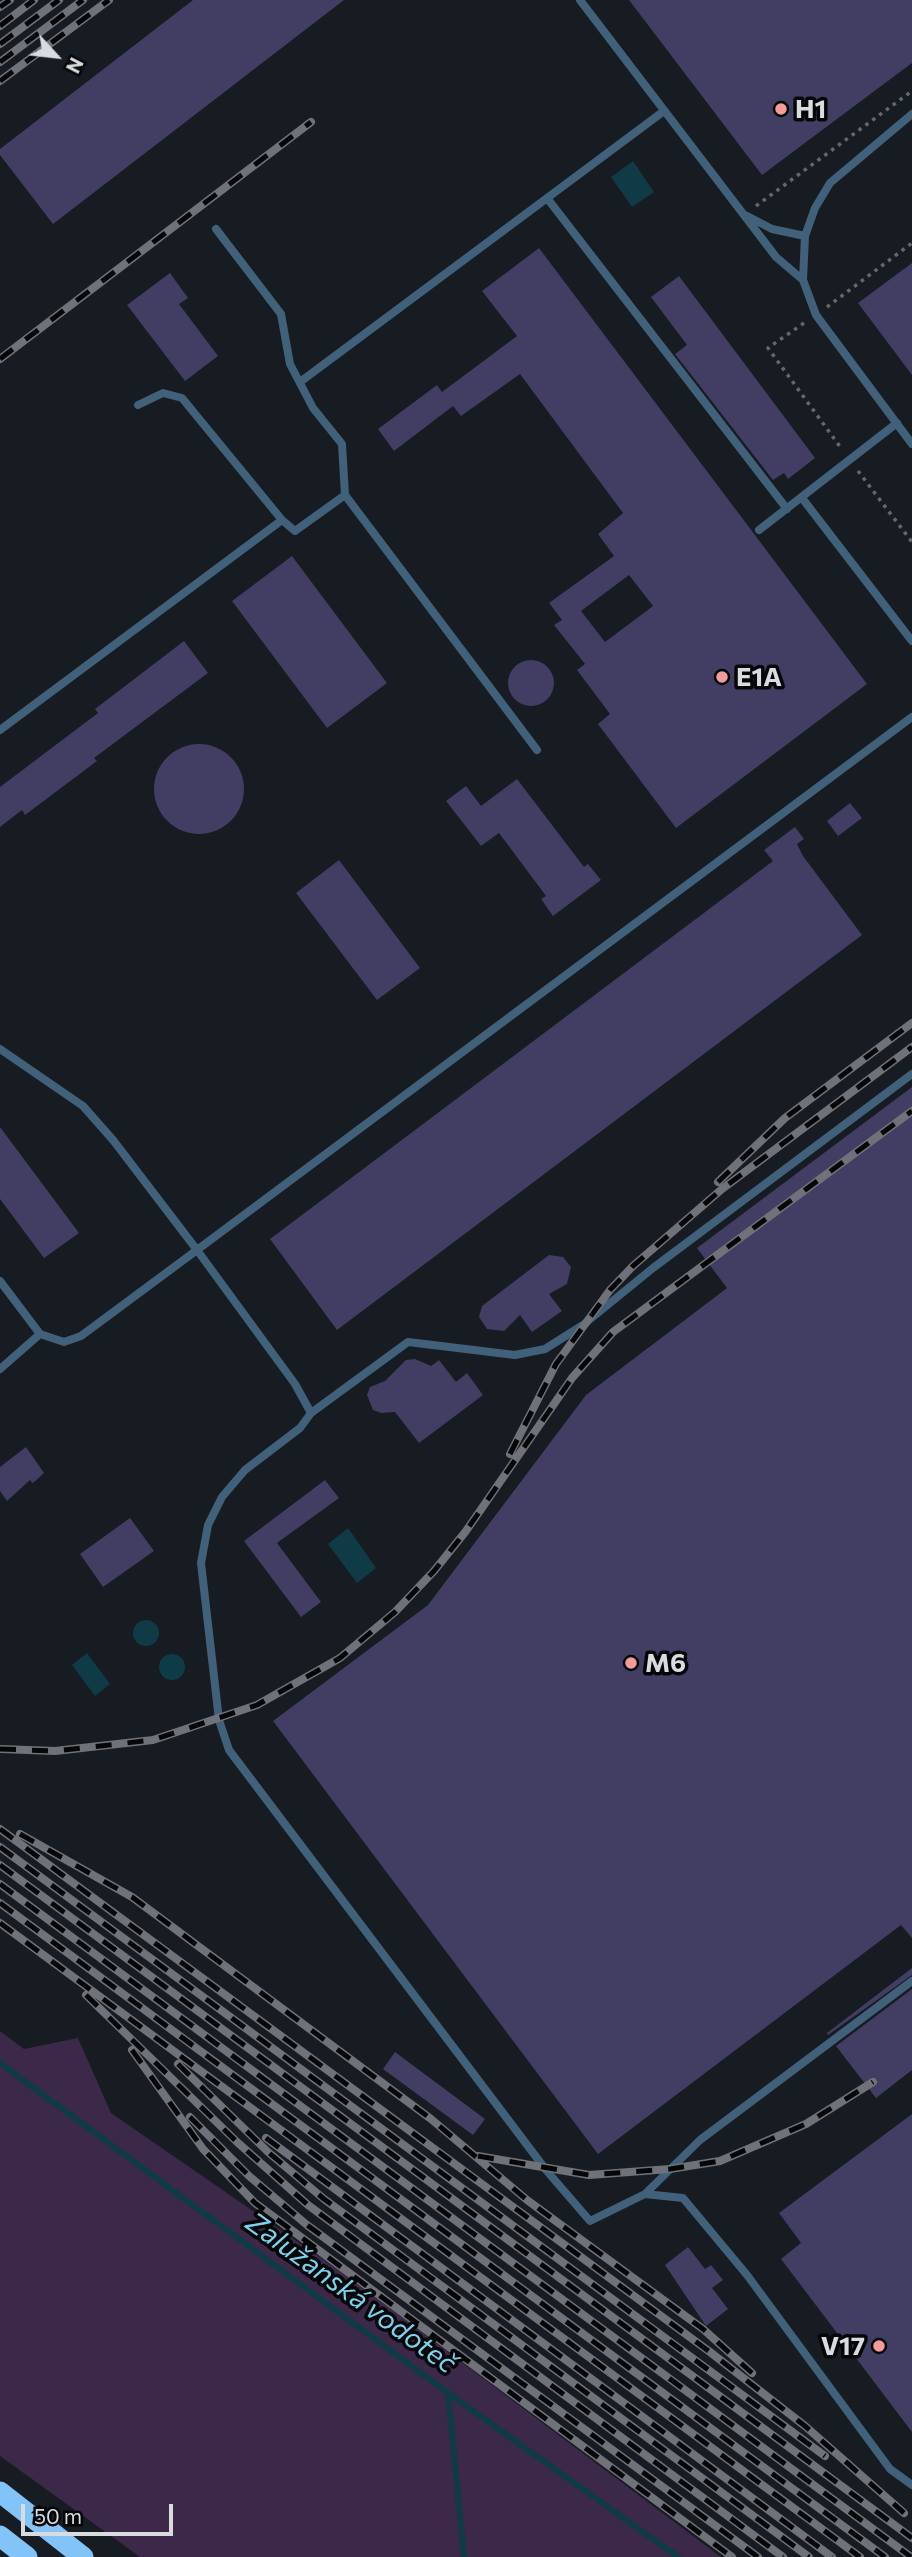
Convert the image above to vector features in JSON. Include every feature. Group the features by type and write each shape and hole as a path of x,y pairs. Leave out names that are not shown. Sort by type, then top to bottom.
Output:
{"highway":[{"path":"0,2492 83,2557"},
{"path":"0,2536 27,2557"}],"lane":[{"path":"580,0 776,257 803,280"},
{"path":"300,382 664,111"},
{"path":"912,114 830,183 815,208 805,236 803,280 816,315 912,444"},
{"path":"547,198 787,509"},
{"path":"745,215 772,229 805,236"},
{"path":"216,229 281,314 290,364 313,408 342,444 345,495 537,750"},
{"path":"138,405 163,393 183,398 282,520 295,531 345,495"},
{"path":"759,530 897,423"},
{"path":"802,498 912,641"},
{"path":"0,730 282,520"},
{"path":"0,1282 40,1334 64,1342 81,1336 912,717"},
{"path":"0,1049 83,1106 113,1140 295,1384 311,1413"},
{"path":"912,1074 653,1268 583,1325 545,1349 515,1355 408,1342 311,1413 300,1429 246,1470 222,1497 208,1525 201,1563 219,1720 229,1750 546,2170 590,2221 645,2194 700,2140 912,1981"},
{"path":"0,1369 40,1334"},
{"path":"645,2194 683,2198 747,2275 891,2469 912,2485"}],"path":[{"path":"745,215 912,91"},
{"path":"912,243 768,348 912,542"}],"shaded area":[{"path":"0,2031 24,2049 78,2038 111,2113 343,2273 721,2557 140,2557 0,2456"}],"water":[{"path":"633,161 654,192 632,207 611,177"},
{"path":"348,1528 376,1568 357,1583 328,1544"},
{"path":"146,1620 155,1624 159,1633 155,1642 146,1646 137,1642 133,1633 137,1624"},
{"path":"87,1653 110,1684 95,1696 72,1665"},
{"path":"172,1654 181,1658 185,1667 181,1676 172,1680 163,1676 159,1667 163,1658"}],"building":[{"path":"193,0 344,0 53,224 0,155 0,149"},
{"name":"H1","path":"629,0 912,0 912,63 762,175"},
{"path":"539,248 867,684 676,828 598,724 610,714 577,670 585,664 554,625 562,620 549,603 614,556 598,534 623,513 520,374 461,416 453,406 394,451 378,429 437,385 442,392 517,336 482,291","holes":["629,575 653,606 605,642 581,611"]},
{"path":"912,263 912,375 858,303"},
{"path":"170,273 188,298 179,304 218,356 185,381 127,305"},
{"path":"679,276 815,458 788,479 784,473 773,480 675,354 687,345 651,297"},
{"path":"292,556 387,683 327,728 232,601"},
{"path":"184,641 208,673 94,758 97,761 25,815 22,810 0,827 0,787 98,713 95,709"},
{"path":"531,660 547,667 554,683 547,699 531,706 515,699 508,683 515,667"},
{"path":"199,744 216,747 231,757 241,772 244,789 241,806 231,821 216,831 199,834 182,831 167,821 157,806 154,789 157,772 167,757 182,747"},
{"path":"517,779 584,867 588,864 601,880 553,916 541,899 546,896 499,833 481,846 446,801 466,786 481,806"},
{"path":"850,803 862,818 838,836 827,821"},
{"path":"795,827 804,839 797,844 803,856 862,935 337,1330 270,1239 773,861 764,850"},
{"path":"339,860 420,968 377,1000 296,893"},
{"name":"M6","path":"912,1087 912,1938 901,1925 598,2154 273,1721 428,1605 586,1395 727,1288 697,1248"},
{"path":"0,1127 79,1233 44,1258 0,1199"},
{"path":"549,1255 563,1257 571,1267 567,1284 549,1294 562,1311 532,1332 520,1315 504,1331 487,1329 479,1317 482,1306"},
{"path":"415,1359 431,1366 439,1360 456,1382 467,1373 483,1395 419,1443 395,1412 381,1413 373,1410 367,1395 370,1387 385,1381 406,1360"},
{"path":"26,1447 44,1473 33,1483 30,1480 7,1501 0,1491 0,1467"},
{"path":"325,1480 339,1498 277,1543 321,1602 301,1617 244,1541"},
{"path":"130,1518 154,1551 103,1587 80,1554"},
{"path":"912,1968 912,1975 828,2035 827,2033"},
{"path":"912,1989 912,2070 876,2098 836,2046"},
{"path":"395,2052 485,2119 473,2135 383,2069"},
{"name":"V17","path":"912,2114 912,2432 781,2259 801,2243 779,2213"},
{"path":"688,2247 705,2269 711,2265 723,2280 712,2288 728,2309 706,2326 665,2265"}],"waterway":[{"name":"Zalužanská vodoteč","path":"0,2063 448,2393 678,2557"},
{"path":"448,2393 464,2557"}],"railway":[{"path":"0,7 10,0"},
{"path":"0,26 34,0"},
{"path":"0,44 59,0"},
{"path":"0,62 83,0"},
{"path":"0,81 109,0"},
{"path":"0,359 311,122"},
{"path":"718,1182 785,1118 912,1023"},
{"path":"510,1454 556,1364 610,1290 633,1266 722,1189 912,1047"},
{"path":"0,1749 55,1751 153,1740 257,1705 340,1658 395,1612 434,1571 466,1531 572,1378 613,1332 912,1111"},
{"path":"0,1829 710,2352 805,2426 904,2513"},
{"path":"20,1834 132,1897 431,2119 527,2200 703,2329 752,2373"},
{"path":"0,1847 825,2456"},
{"path":"0,1865 912,2538"},
{"path":"0,1884 911,2557"},
{"path":"0,1903 885,2557"},
{"path":"0,1923 860,2557"},
{"path":"86,1995 237,2142 308,2205 783,2557"},
{"path":"132,2050 203,2149 255,2203 732,2557"},
{"path":"178,2064 268,2152 324,2199 809,2557"},
{"path":"478,2156 589,2175 670,2169 720,2161 806,2124 873,2082"},
{"path":"190,2117 249,2176 307,2225 758,2557"},
{"path":"266,2138 832,2557"}],"place":[{"name":"H1","path":"781,109"},
{"name":"E1A","path":"722,677"},
{"name":"M6","path":"631,1663"},
{"name":"V17","path":"879,2346"}]}
